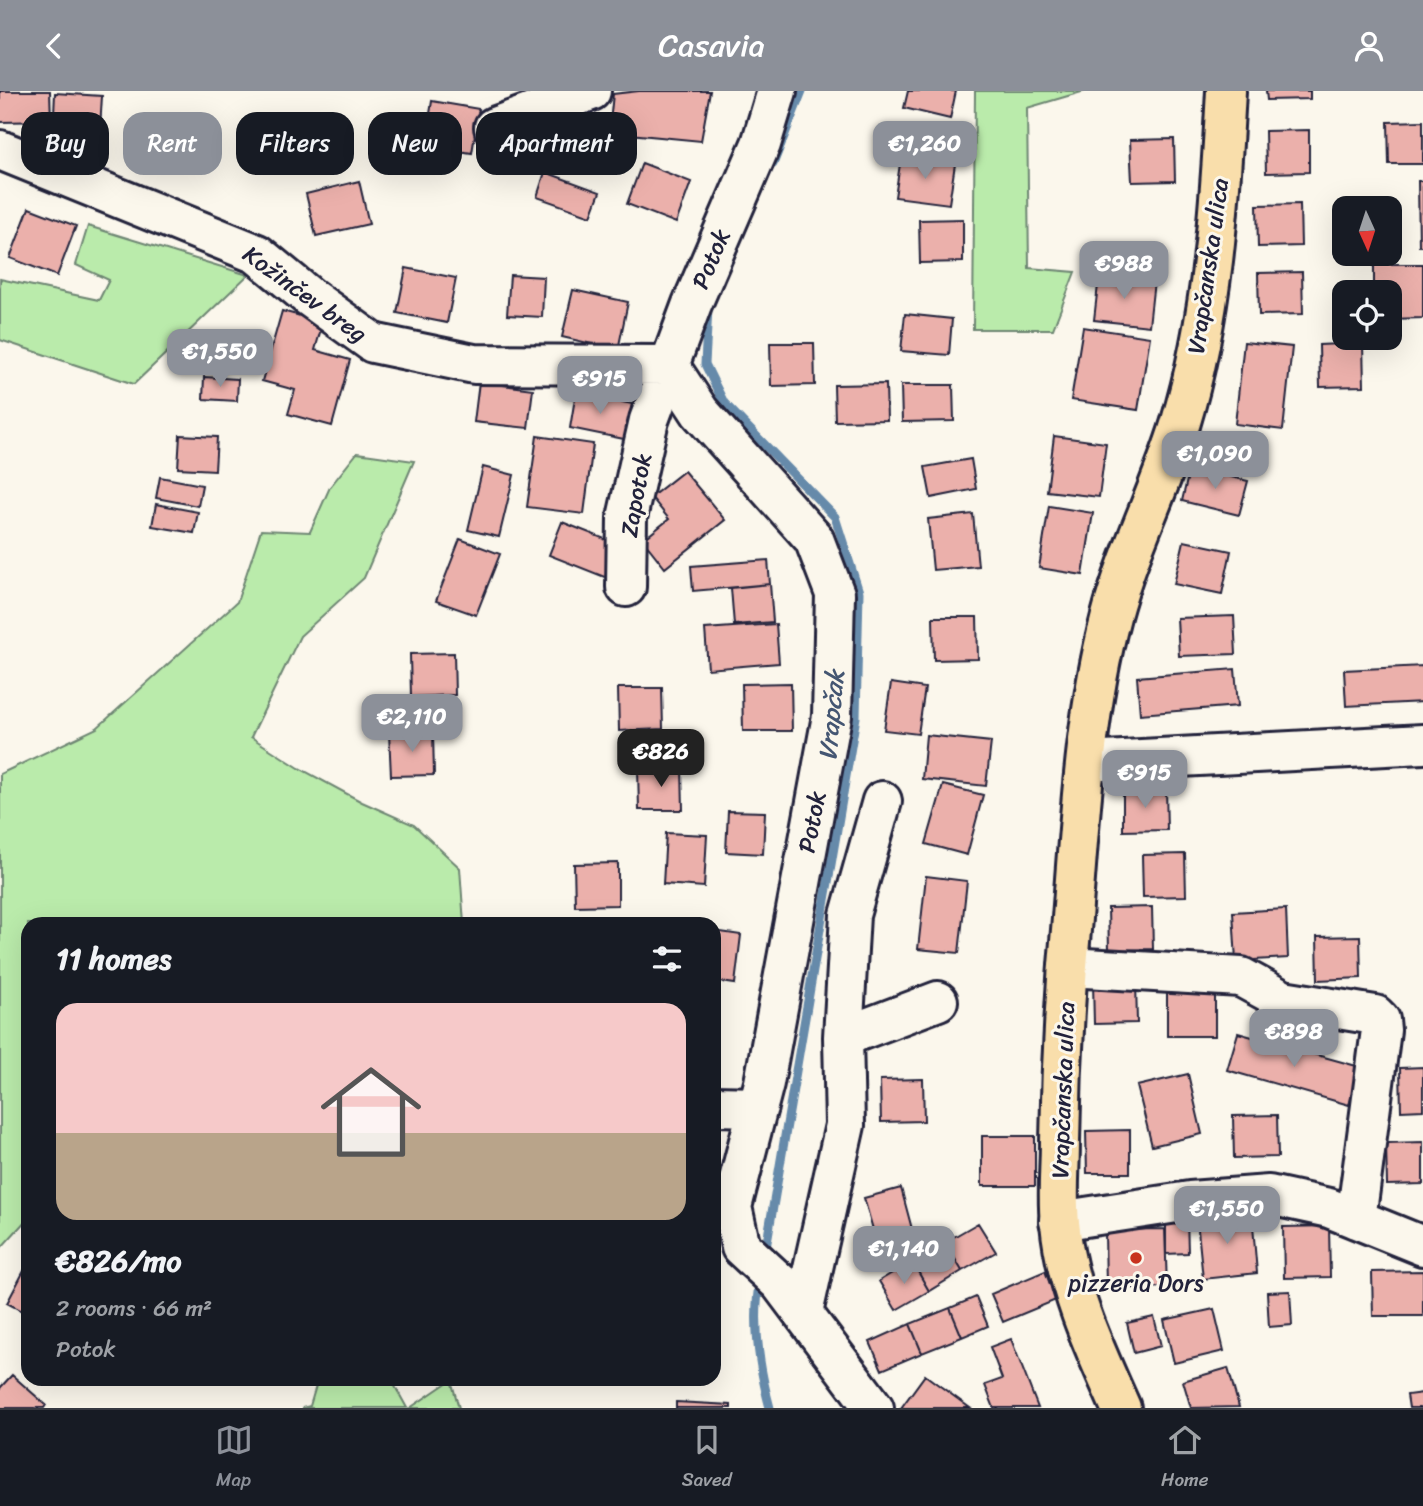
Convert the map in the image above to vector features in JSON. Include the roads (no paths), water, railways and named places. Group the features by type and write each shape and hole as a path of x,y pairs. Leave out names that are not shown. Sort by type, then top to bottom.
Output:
{"main road":[{"name":"Vrapčanska ulica","path":"1121,1408 1092,1344 1073,1292 1059,1221 1061,1066 1068,967 1086,762 1096,684 1111,617 1179,429 1200,345 1215,256 1226,91"}],"street":[{"path":"534,112 591,91"},
{"name":"Potok","path":"777,91 761,144 692,304 669,365 700,412 814,539 835,594 832,716 758,1107 732,1207 741,1247 772,1276 803,1313 874,1408"},
{"name":"Kožinčev breg","path":"0,150 257,254 307,296 373,343 474,364 669,365"},
{"name":"Zapotok","path":"626,587 627,518 649,420 669,365"},
{"path":"1086,762 1423,744"},
{"path":"803,1313 845,1125 843,1037 850,915 882,801"},
{"path":"1068,967 1241,977 1283,1000 1375,1015 1380,1020 1381,1030 1356,1219"},
{"path":"843,1037 938,1000"},
{"path":"721,1106 758,1107"},
{"path":"1059,1221 1189,1202 1269,1195 1329,1208 1423,1246"}],"waterway":[{"name":"Vrapčak","path":"773,164 802,91"},
{"name":"Vrapčak","path":"708,308 705,364 724,403 835,517 859,592 856,717 765,1254"},
{"name":"Vrapčak","path":"760,1279 758,1344 770,1408"}],"place":[{"name":"pizzeria Dors","path":"1136,1258"}]}
